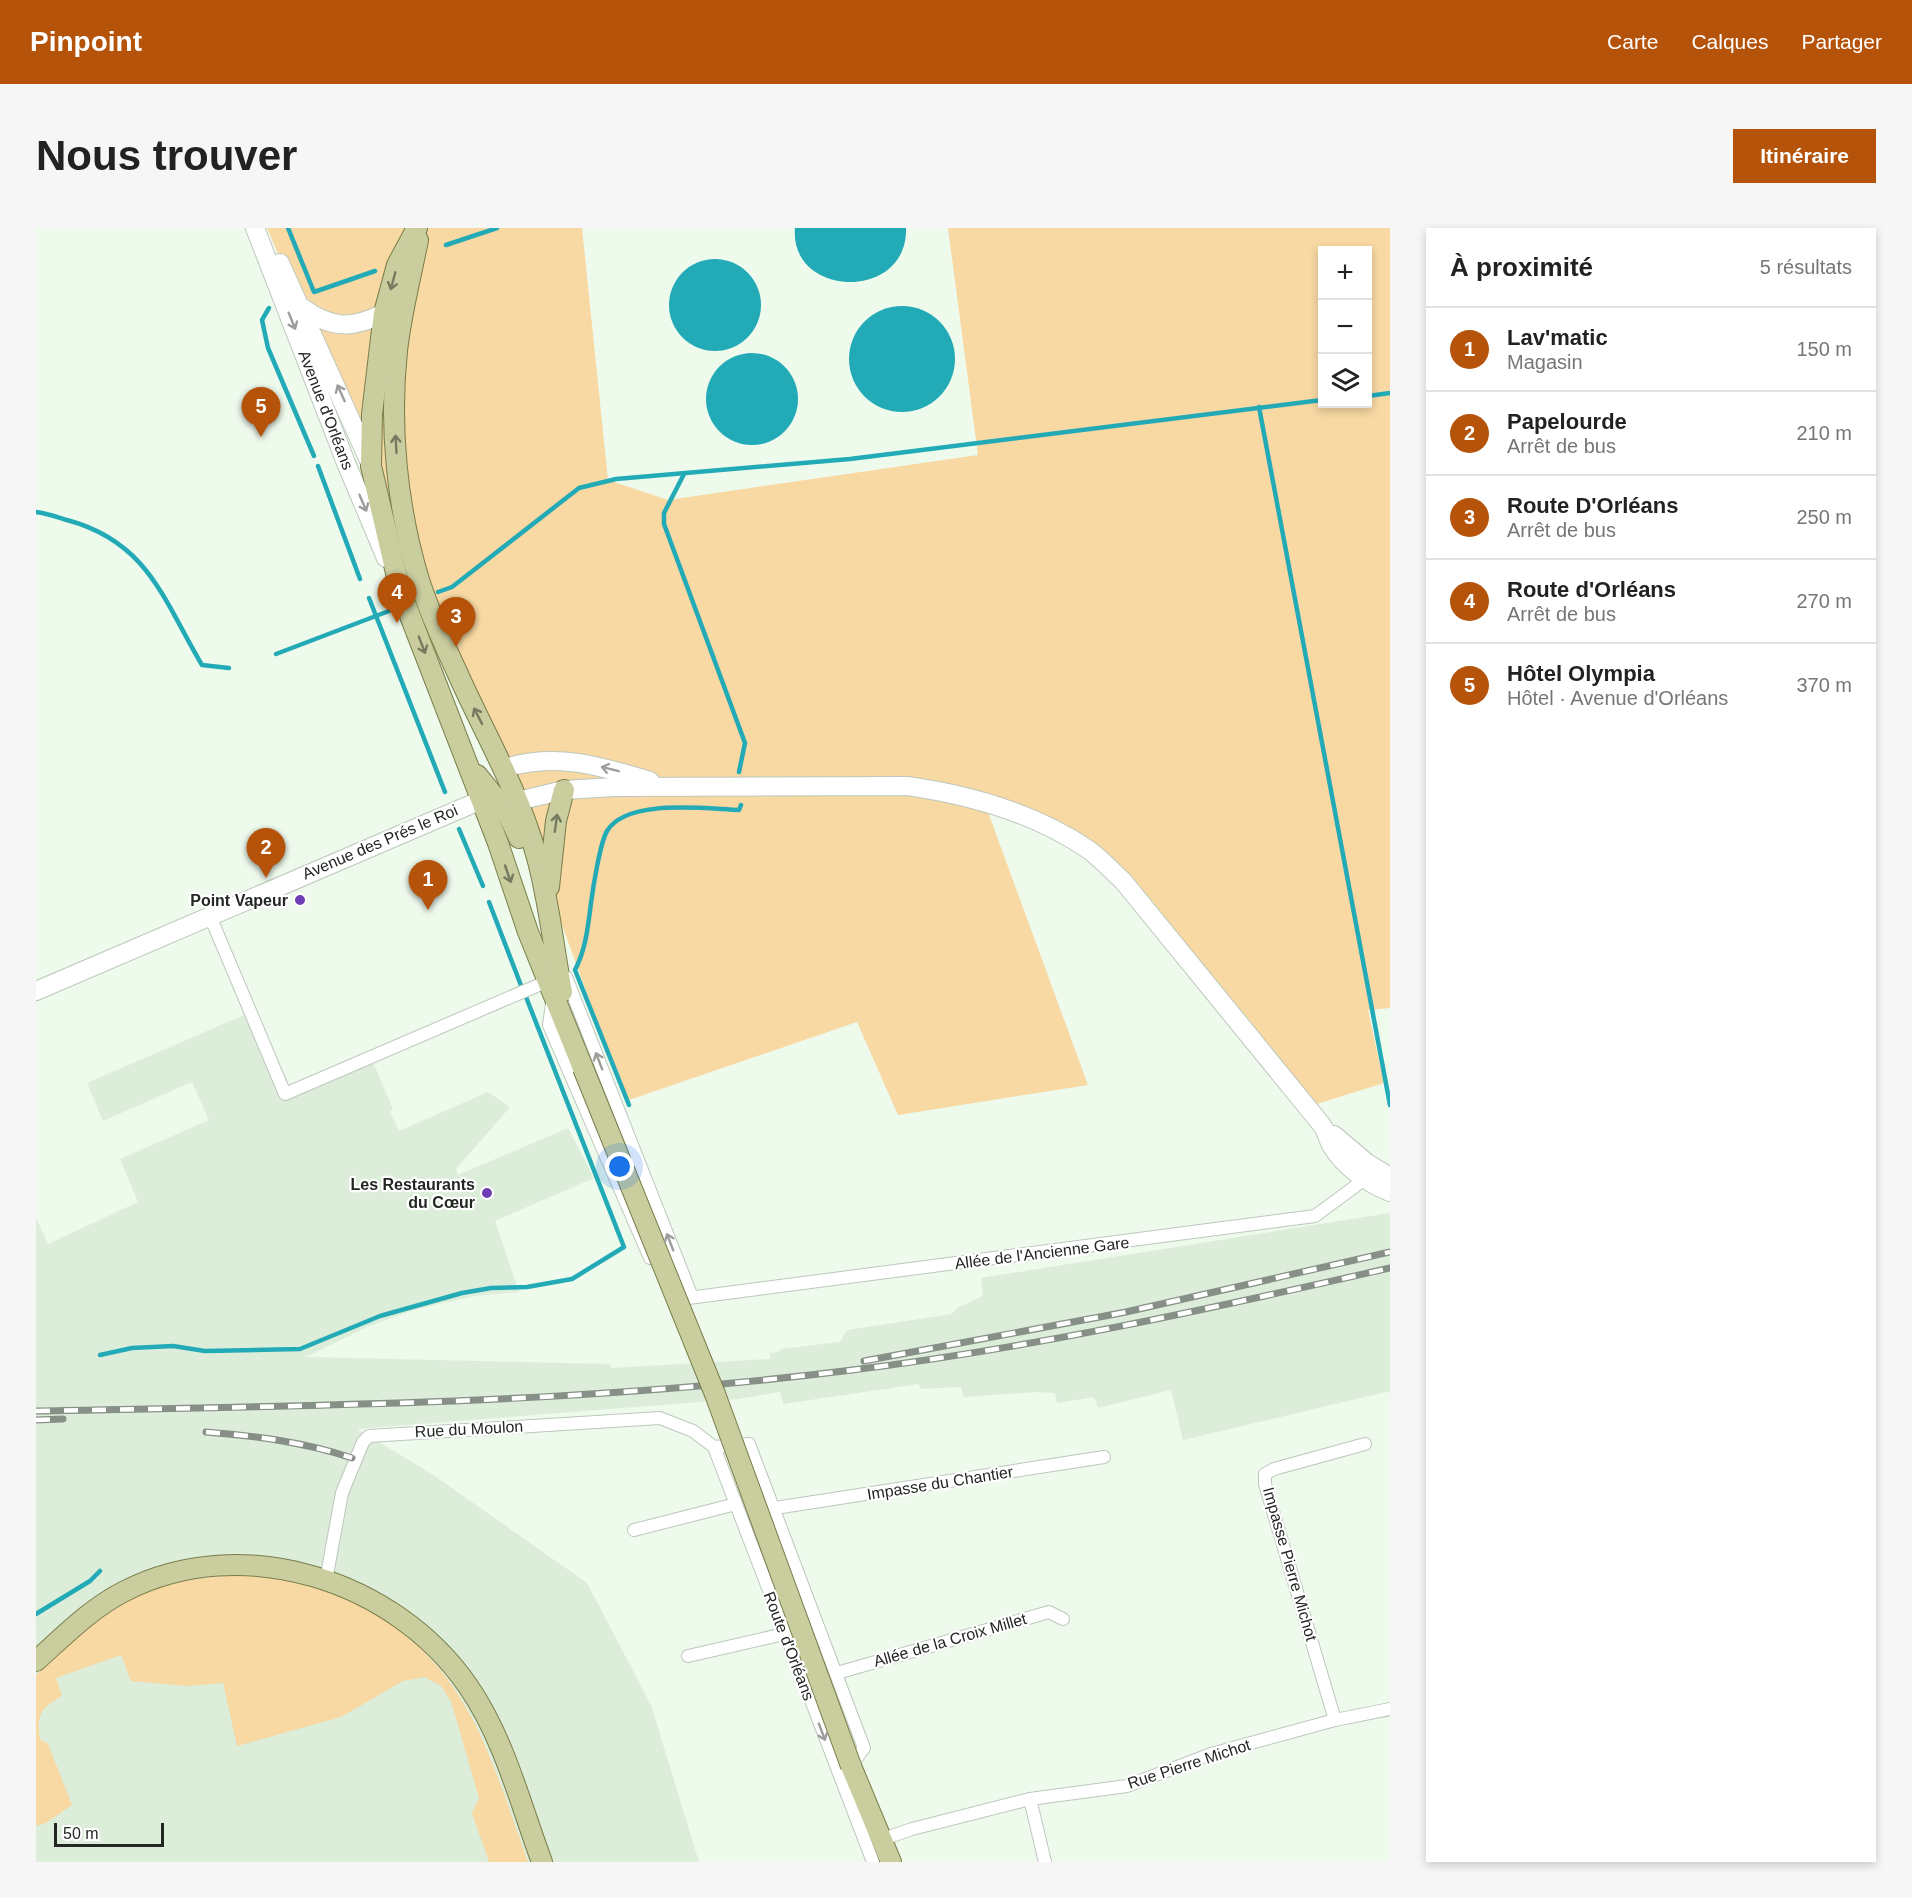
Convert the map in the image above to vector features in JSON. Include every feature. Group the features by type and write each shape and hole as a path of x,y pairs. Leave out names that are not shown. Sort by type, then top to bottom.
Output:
{"main road":[{"name":"Avenue d'Orléans","path":"255,228 346,464 400,590"},
{"name":"Avenue d'Orléans","path":"262,228 302,308 371,466"},
{"path":"419,228 397,265 384,313 372,414 371,466 400,590 467,763 487,797 516,829 552,943"},
{"name":"Route d'Orléans","path":"419,228 397,350 395,447 402,502 419,581"},
{"path":"302,308 319,320 333,324 368,321 384,313"},
{"name":"Route d'Orléans","path":"382,506 419,581 457,672 505,768 518,801 536,854 547,899 552,943 571,1036"},
{"path":"487,797 505,768 551,759 573,760 666,785"},
{"path":"487,797 518,801 564,790 666,785 907,786 957,795 1026,816 1090,851 1123,881 1328,1132 1330,1144 1352,1171 1377,1175 1390,1192"},
{"path":"547,899 556,821 564,790"},
{"name":"Route d'Orléans","path":"487,797 498,843 528,932 711,1384 886,1857"},
{"name":"Avenue des Prés le Roi","path":"36,991 487,797"},
{"path":"36,1661 107,1600 161,1576 199,1568 260,1566 295,1571 326,1580 388,1609 422,1635 453,1667 490,1725 542,1862"}],"street":[{"path":"210,916 285,1094 551,987"},
{"path":"552,943 692,1297"},
{"name":"Allée de l'Ancienne Gare","path":"551,987 549,1025 668,1300 1315,1216 1377,1175"},
{"name":"Rue du Moulon","path":"326,1580 344,1486 363,1442 374,1434 660,1418 693,1431 714,1447"},
{"path":"714,1447 749,1444 864,1748 851,1766"},
{"name":"Impasse Pierre Michot","path":"1335,1720 1265,1484 1265,1474 1274,1469 1365,1444"},
{"name":"Route d'Orléans","path":"714,1447 784,1634 886,1857"},
{"name":"Impasse du Chantier","path":"775,1508 1104,1457"},
{"path":"634,1530 736,1504"},
{"name":"Allée de la Croix Millet","path":"837,1673 1049,1612 1063,1618"},
{"path":"688,1656 784,1634"},
{"name":"Rue Pierre Michot","path":"886,1857 912,1829 1030,1799 1127,1786 1211,1754 1335,1720 1390,1709"},
{"path":"1030,1799 1045,1862"}],"shaded area":[{"path":"267,228 582,228 608,480 668,500 978,455 948,228 1390,228 1390,1008 1368,1010 1384,1083 1307,1107 1090,851 985,804 1088,1085 898,1115 857,1022 626,1101 505,768 419,581"},
{"path":"251,1012 283,1091 370,1055 393,1109 390,1111 399,1131 488,1092 510,1107 456,1169 458,1175 568,1128 594,1178 495,1221 519,1292 475,1296 417,1309 369,1326 306,1357 610,1364 611,1368 770,1359 770,1353 779,1352 780,1349 840,1342 847,1330 952,1314 957,1308 983,1296 981,1278 1390,1213 1390,1391 1183,1440 1171,1390 1098,1408 1094,1397 1057,1403 1055,1393 964,1397 961,1387 920,1389 919,1384 783,1404 780,1392 738,1399 357,1429 432,1474 587,1583 651,1705 699,1862 36,1862 36,1218 48,1244 138,1202 120,1159 209,1120 192,1082 103,1121 87,1083"},
{"path":"247,1575 284,1580 351,1601 381,1617 408,1637 433,1661 455,1689 474,1722 503,1791 528,1862 489,1862 472,1813 479,1798 451,1701 441,1686 425,1677 403,1681 341,1717 237,1746 223,1683 187,1686 131,1681 121,1655 56,1678 62,1696 49,1704 42,1713 39,1724 40,1739 48,1744 72,1805 46,1823 36,1826 36,1675 86,1631 130,1600 180,1582"}],"water":[{"path":"795,228 906,228 902,252 889,269 870,279 849,282 828,278 810,268 798,251"},
{"path":"715,259 733,263 747,273 757,287 761,305 757,323 747,337 733,347 715,351 697,347 683,337 673,323 669,305 673,287 683,273 697,263"},
{"path":"902,306 922,310 940,321 951,339 955,359 951,379 940,397 922,408 902,412 882,408 864,397 853,379 849,359 853,339 864,321 882,310"},
{"path":"752,353 770,357 784,367 794,381 798,399 794,417 784,431 770,441 752,445 734,441 720,431 710,417 706,399 710,381 720,367 734,357"}],"waterway":[{"path":"288,228 314,292 375,271"},
{"path":"446,245 497,228"},
{"path":"269,308 262,320 268,348 314,456"},
{"path":"1372,395 1390,393"},
{"path":"438,592 452,587 579,488 616,479 850,459 1318,400"},
{"path":"1259,407 1390,1105"},
{"path":"318,466 360,579"},
{"path":"684,474 664,513 664,524 745,743 739,772"},
{"path":"36,512 55,516 94,530 117,543 135,558 164,596 202,665 229,668"},
{"path":"369,598 445,792"},
{"path":"276,654 389,611"},
{"path":"629,1105 575,970 586,937 604,837 617,821 631,814 668,808 739,810 741,805"},
{"path":"459,829 483,886"},
{"path":"489,902 522,988"},
{"path":"100,1355 132,1348 173,1346 205,1351 300,1349 380,1316 462,1293 491,1288 527,1287 572,1279 624,1247 526,997"},
{"path":"36,1614 90,1581 100,1571"}],"railway":[{"path":"864,1361 1126,1312 1390,1252"},
{"path":"36,1411 441,1402 743,1382 913,1362 1050,1340 1390,1268"},
{"path":"36,1420 63,1419"},
{"path":"206,1432 280,1440 352,1458"}],"place":[{"name":"Hôtel Olympia","path":"261,437"},
{"name":"Route d'Orléans","path":"397,623"},
{"name":"Route D'Orléans","path":"456,647"},
{"name":"Papelourde","path":"266,878"},
{"name":"Point Vapeur","path":"300,900"},
{"name":"Lav'matic","path":"428,910"},
{"name":"Les Restaurants du Cœur","path":"487,1193"}]}
